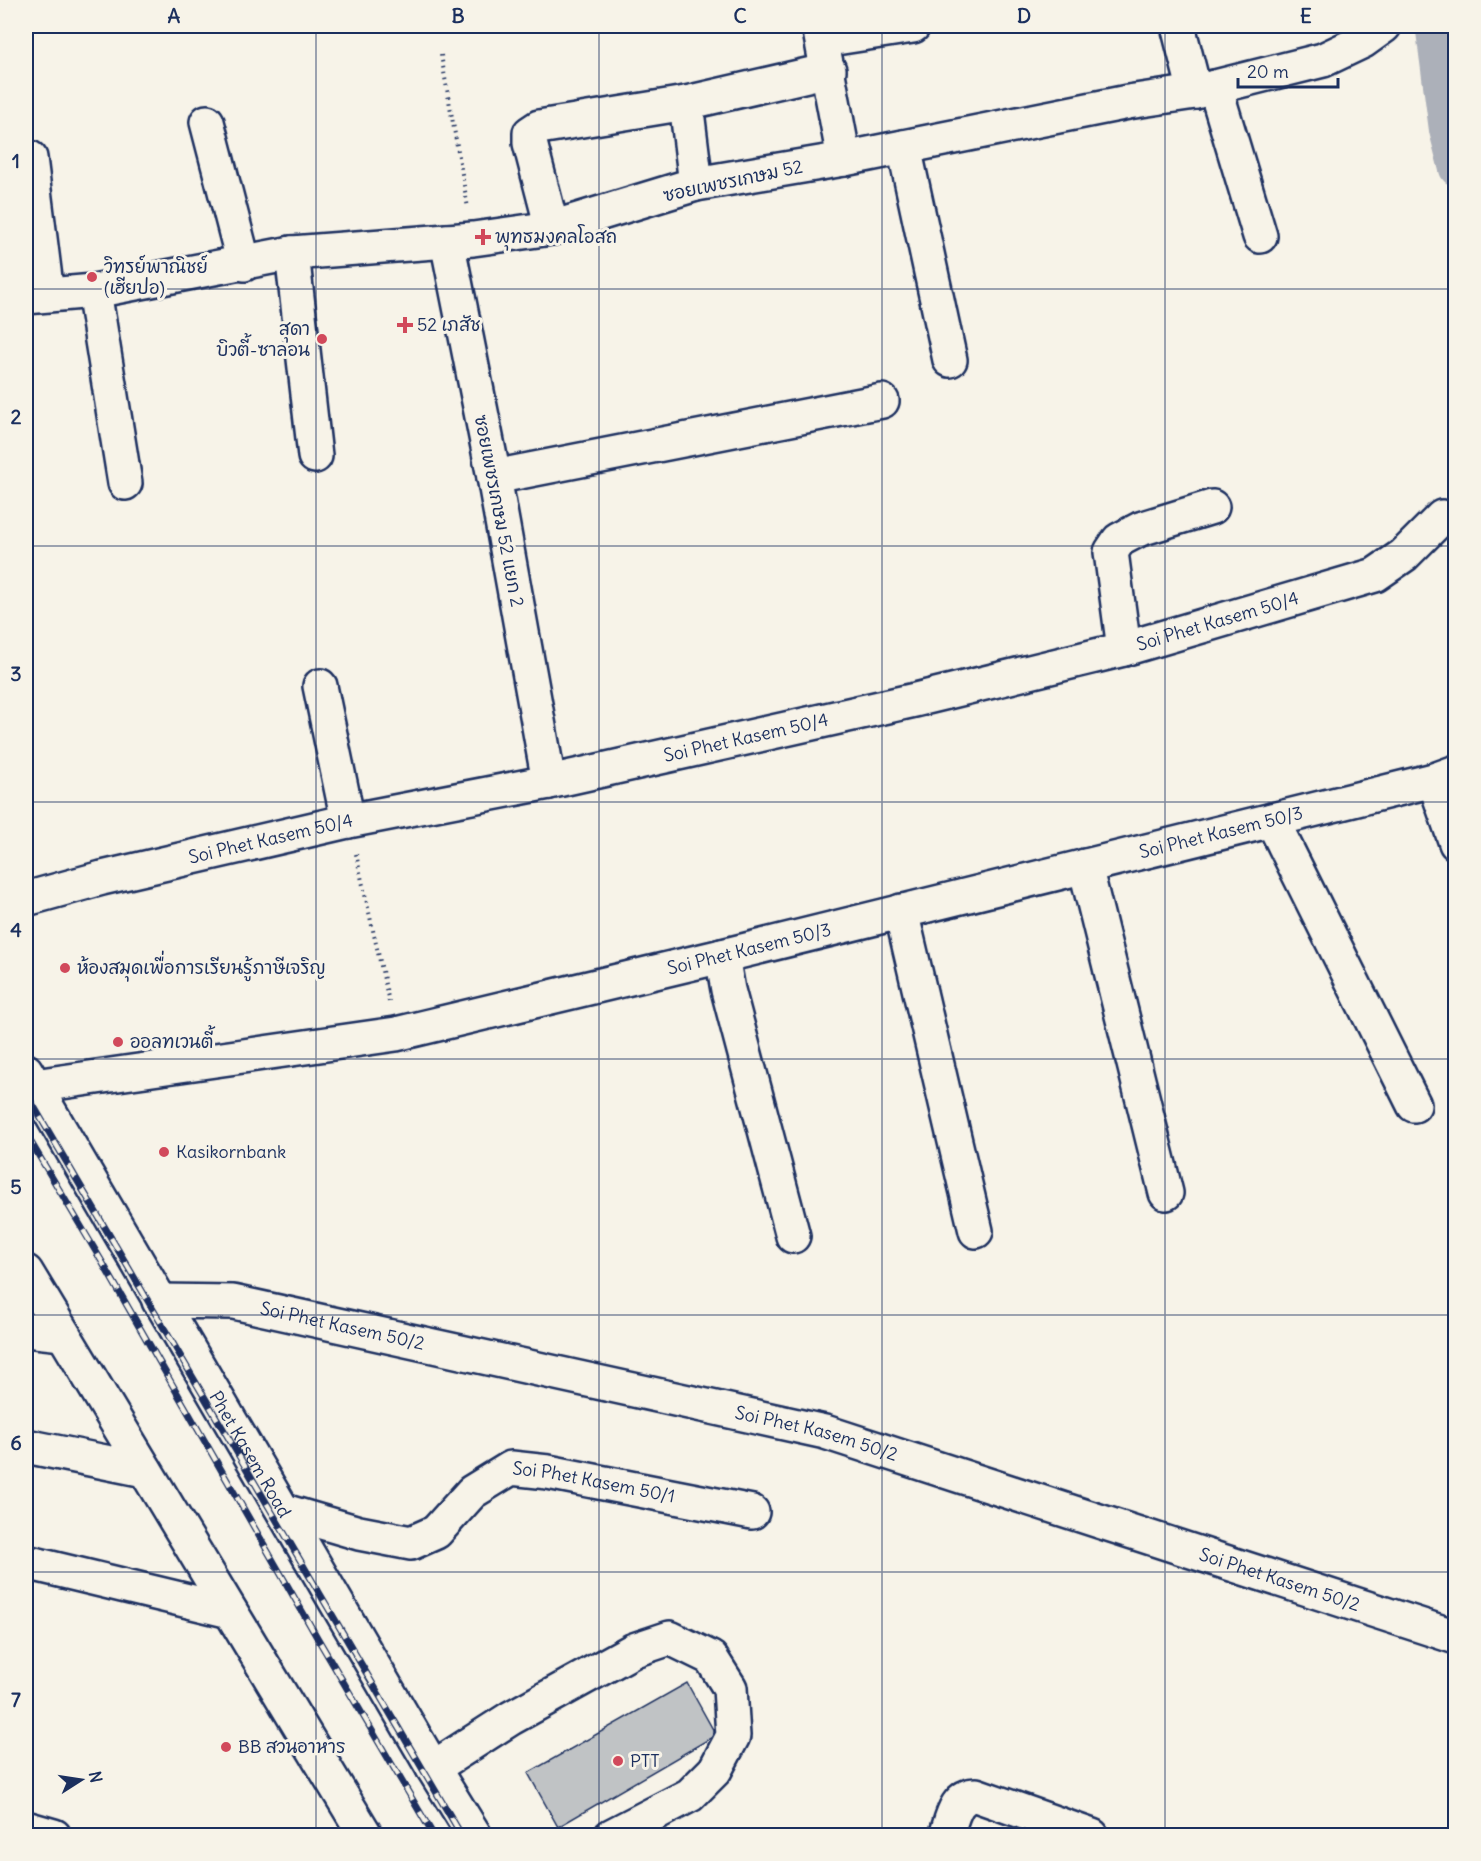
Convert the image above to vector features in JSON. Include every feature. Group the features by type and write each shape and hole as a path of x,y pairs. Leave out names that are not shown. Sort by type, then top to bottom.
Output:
{"street":[{"path":"552,228 530,143 530,133 539,127 686,103 824,45 914,26"},
{"path":"1178,26 1205,90 1260,236"},
{"name":"ซอยเพชรเกษม 52","path":"36,295 94,291 292,253 460,240 552,228 696,184 844,159 1128,102 1205,90 1323,60 1374,33"},
{"path":"824,45 844,159"},
{"path":"686,103 696,184"},
{"path":"207,122 244,264"},
{"path":"904,147 950,360"},
{"path":"30,158 36,295"},
{"name":"ซอยเพชรเกษม 52 แยก 2","path":"460,240 494,477 549,782"},
{"path":"292,253 315,456"},
{"path":"94,291 125,483"},
{"path":"494,477 882,401"},
{"path":"1124,649 1111,552 1119,540 1140,529 1212,507"},
{"name":"Soi Phet Kasem 50/4","path":"26,899 102,878 348,821 549,782 915,700 1124,649 1375,576 1404,555 1442,517"},
{"path":"320,686 348,821"},
{"path":"1445,776 1455,843"},
{"name":"Soi Phet Kasem 50/3","path":"30,1079 396,1034 722,956 766,943 1445,776"},
{"path":"1272,820 1414,1105"},
{"path":"1084,866 1166,1193"},
{"path":"901,911 976,1231"},
{"path":"722,956 728,990 792,1236"},
{"name":"Phet Kasem Road","path":"30,1079 476,1836"},
{"path":"26,1272 366,1836"},
{"name":"Soi Phet Kasem 50/2","path":"159,1301 233,1302 825,1432 1455,1637"},
{"path":"26,1330 63,1334"},
{"path":"26,1446 145,1470"},
{"name":"Soi Phet Kasem 50/1","path":"284,1511 359,1533 411,1543 436,1532 472,1492 511,1468 559,1474 752,1512"},
{"path":"26,1562 230,1611"},
{"path":"434,1768 511,1718 634,1650 670,1638 711,1658 730,1688 733,1736 715,1770 690,1794 611,1836"},
{"path":"946,1836 959,1801 968,1795 976,1795 1092,1836"},
{"path":"26,1828 54,1836"}],"path":[{"path":"441,55 460,240"},
{"path":"348,821 396,1034"}],"building":[{"path":"687,1683 716,1735 558,1827 528,1773"}],"waterway":[{"path":"1431,26 1446,130 1456,169"}],"railway":[{"path":"26,1093 462,1836"},
{"path":"26,1134 434,1836"}],"place":[{"name":"พุทธมงคลโอสถ","path":"483,237"},
{"name":"วิทูรย์พาณิชย์ (เฮียปอ)","path":"92,277"},
{"name":"52 เภสัช","path":"405,325"},
{"name":"สุดา บิวตี้-ซาลอน","path":"322,339"},
{"name":"ห้องสมุดเพื่อการเรียนรู้ภาษีเจริญ","path":"65,968"},
{"name":"ออลทเวนตี้","path":"118,1042"},
{"name":"Kasikornbank","path":"164,1152"},
{"name":"BB สวนอาหาร","path":"226,1747"},
{"name":"PTT","path":"618,1761"}]}
